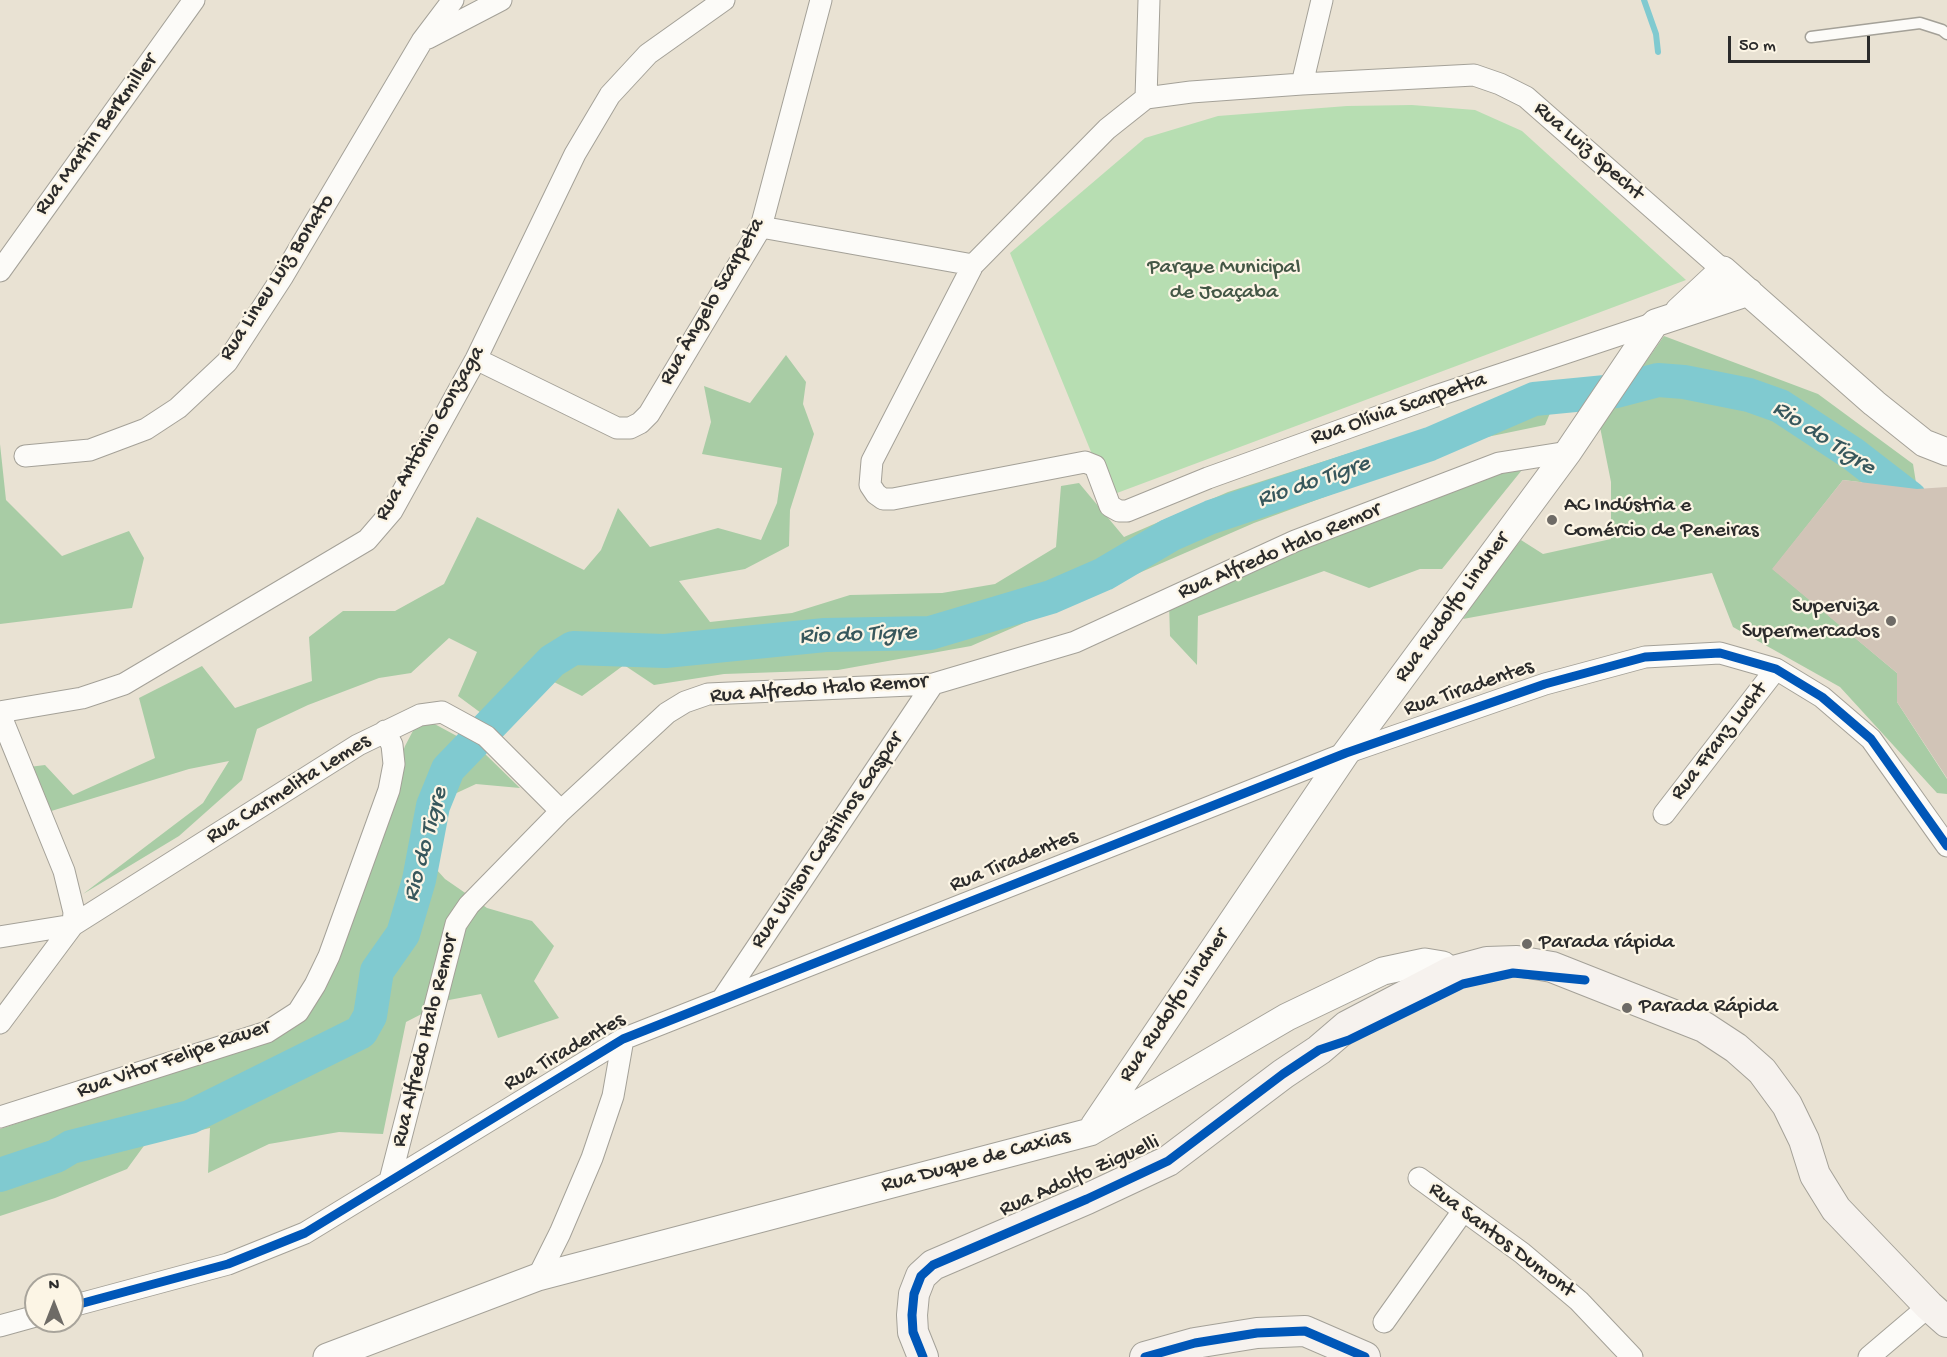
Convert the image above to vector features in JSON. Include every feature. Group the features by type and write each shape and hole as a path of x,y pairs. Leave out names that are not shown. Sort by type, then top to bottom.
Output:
{"main road":[{"path":"1442,982 1463,984 1513,974 1585,980 1704,1027 1736,1048 1762,1071 1787,1105 1804,1140 1815,1175 1836,1209 1938,1314"},
{"name":"Rua Adolfo Ziguelli","path":"923,1357 913,1332 914,1294 921,1276 933,1264 1087,1199 1168,1161 1283,1074 1319,1050 1349,1040 1442,982"},
{"path":"1145,1357 1195,1343 1257,1333 1305,1331 1365,1357"}],"street":[{"name":"Rua Martin Berkmiller","path":"0,271 194,0"},
{"name":"Rua Lineu Luiz Bonato","path":"25,456 90,450 146,429 178,408 227,362 283,276 422,41 453,0"},
{"path":"422,41 501,0"},
{"name":"Rua Antônio Gonzaga","path":"0,713 82,698 124,684 367,540 392,512 476,358 575,154 610,95 648,54 724,0"},
{"name":"Rua Ângelo Scarpeta","path":"476,358 617,428 630,428 640,423 649,414 761,227 821,0"},
{"path":"761,227 973,266 1107,129 1146,98 1149,0"},
{"path":"1302,84 1323,0"},
{"name":"Rua Luiz Specht","path":"1146,98 1191,92 1302,84 1473,75 1500,84 1526,97 1874,403 1924,443 1947,452"},
{"name":"Rua Olívia Scarpetta","path":"973,266 872,461 870,485 876,494 884,499 1085,462 1095,466 1110,506 1119,512 1433,397 1749,292"},
{"name":"Rua Olívia Scarpetta","path":"1664,320 1723,270"},
{"name":"Rua Rudolfo Lindner","path":"1090,1132 1346,753 1568,452 1638,349 1664,320"},
{"name":"Rua Alfredo Italo Remor","path":"390,1180 456,924 470,905 561,811 667,713 685,702 708,694 933,684 1075,642 1295,541 1499,463 1568,452"},
{"name":"Rua Tiradentes","path":"84,1303 228,1264 305,1233 623,1039 1346,753 1545,684 1645,657 1720,653 1776,669 1822,697 1871,738 1945,837"},
{"name":"Rua Franz Lucht","path":"1664,814 1776,669"},
{"name":"Rua Wilson Castilhos Gaspar","path":"723,998 933,684"},
{"name":"Rua Carmelita Lemes","path":"0,937 74,925 348,752 420,715 442,712 486,736 561,811"},
{"path":"0,713 64,871 74,912 74,925 0,1023"},
{"name":"Rua Vitor Felipe Rauer","path":"0,1117 267,1032 298,1012 329,956 389,790 394,764 392,745 385,731"},
{"name":"Rua Duque de Caxias","path":"327,1357 538,1277 1090,1132 1287,1017 1383,971 1425,962 1443,965 1442,982"},
{"path":"538,1277 560,1233 592,1158 613,1096 623,1039"},
{"name":"Rua Santos Dumont","path":"1419,1178 1522,1253 1579,1301 1632,1357"},
{"path":"1384,1322 1463,1211"},
{"path":"1869,1357 1938,1314"},
{"path":"0,1326 24,1319"}],"lane":[{"path":"1810,38 1920,23 1942,30 1947,34"}],"green space":[{"name":"Parque Municipal de Joaçaba","path":"1412,105 1475,110 1522,131 1686,280 1109,496 1010,253 1145,138 1218,116 1347,106"},
{"path":"1664,336 1818,394 1913,464 1917,489 1843,480 1773,569 1897,673 1897,702 1947,779 1947,794 1937,793 1840,687 1733,627 1712,573 1463,619 1484,586 1521,540 1543,554 1611,539 1611,482 1600,427"},
{"path":"786,355 806,382 803,404 814,434 790,510 789,546 745,569 679,581 710,622 792,613 850,595 942,593 995,584 1056,547 1061,486 1079,483 1124,537 1228,492 1562,385 1545,425 1487,437 1254,523 971,646 838,670 724,674 654,685 624,665 582,696 552,681 500,727 458,696 477,652 449,638 411,673 379,678 308,705 257,729 242,780 179,836 83,894 203,803 229,761 189,769 48,812 29,767 45,765 73,795 155,758 139,698 202,666 235,708 312,681 309,637 343,611 395,611 444,584 477,517 584,570 601,550 618,508 650,547 718,528 761,540 777,503 782,468 702,454 711,422 704,386 750,403"},
{"path":"0,444 6,500 62,556 129,531 144,558 132,608 0,624"},
{"path":"1530,460 1442,569 1420,569 1369,588 1324,571 1198,616 1197,665 1170,636 1169,603 1328,530"},
{"path":"429,721 479,748 520,788 476,784 448,797 428,860 445,879 487,908 532,921 554,946 534,981 559,1018 498,1038 481,994 449,1000 406,1022 383,1134 339,1132 269,1144 208,1173 210,1128 146,1143 127,1169 55,1198 0,1216 0,1129 197,1064 297,1021 362,868 405,746 415,727"}],"building":[{"name":"Superviza Supermercados","path":"1843,480 1917,489 1947,487 1947,778 1897,702 1897,673 1772,569"}],"waterway":[{"path":"1644,0 1656,34 1658,52"},
{"name":"Rio do Tigre","path":"0,1175 56,1156 71,1147 190,1117 361,1032 370,1016 377,971 403,934 419,880 433,806 448,769 552,661 573,648 665,651 825,635 930,633 1051,597 1104,574 1170,535 1211,517 1430,444 1534,399 1616,391 1658,380 1684,382 1749,395 1780,406 1853,454 1910,498"}],"cycle path":[{"path":"84,1303 228,1264 305,1233 623,1039 1346,753 1545,684 1645,657 1720,653 1776,669 1822,697 1871,739 1947,846"},
{"path":"923,1357 913,1332 914,1294 921,1276 933,1265 1087,1199 1168,1161 1283,1074 1319,1050 1349,1040 1463,984 1513,973 1585,980"},
{"path":"1145,1357 1195,1343 1257,1333 1305,1331 1365,1357"}],"place":[{"name":"AC Indústria e Comércio de Peneiras","path":"1552,520"},
{"name":"Superviza Supermercados","path":"1891,621"},
{"name":"Parada rápida","path":"1527,944"},
{"name":"Parada Rápida","path":"1627,1008"}]}
